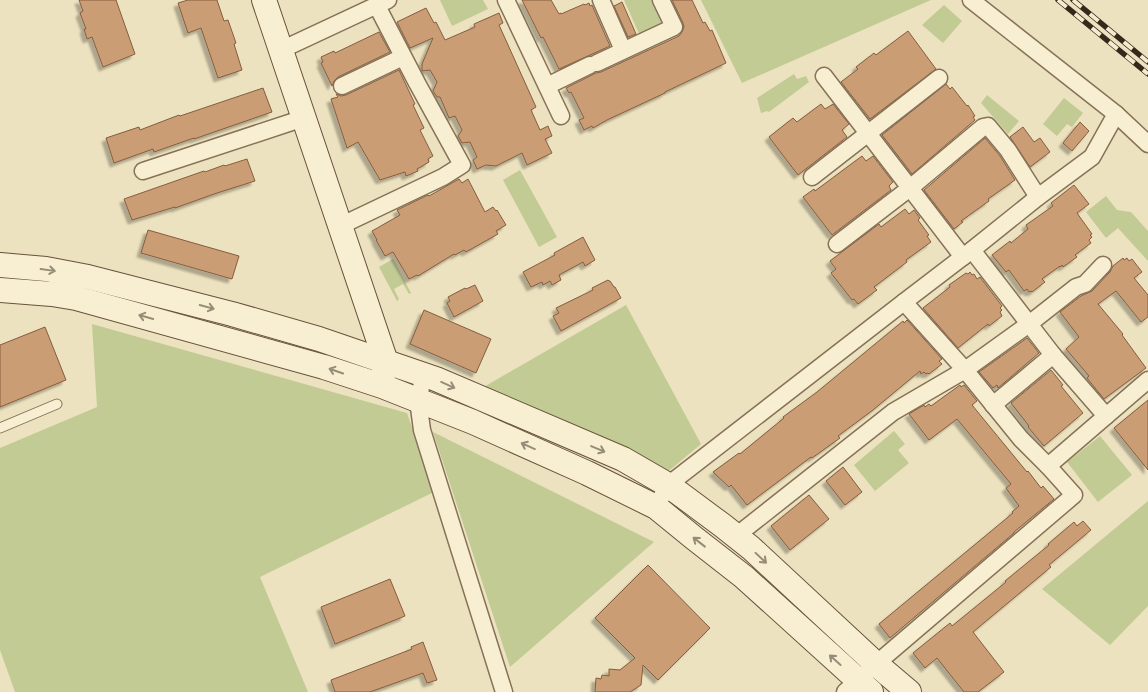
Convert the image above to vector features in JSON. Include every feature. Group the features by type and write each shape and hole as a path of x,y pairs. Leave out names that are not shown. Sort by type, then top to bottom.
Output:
{"main road":[{"path":"264,0 386,362 382,386"},
{"path":"0,265 46,269 88,277 302,334 424,375 623,459 668,485 751,548 876,664 909,692"},
{"path":"0,290 76,298 324,367 382,386 473,422 587,473 656,507 744,577 858,688"}],"street":[{"path":"506,0 561,116"},
{"path":"601,0 623,50"},
{"path":"546,86 674,27 661,0"},
{"path":"971,0 1116,114 1148,144"},
{"path":"281,50 382,3 404,57 462,165 340,226"},
{"path":"342,86 404,57"},
{"path":"824,76 910,188 1029,324 1106,416"},
{"path":"812,177 939,78"},
{"path":"656,507 668,485 1092,157 1116,114"},
{"path":"143,172 304,118"},
{"path":"837,244 910,188 983,127 988,126 1008,150 1038,197"},
{"path":"736,536 893,412 965,370 1076,287 1085,284 1103,265"},
{"path":"858,688 876,664 1074,495 1021,439 965,370 904,302"},
{"path":"993,405 1053,355"},
{"path":"424,375 418,400 422,430 504,692"},
{"path":"1048,466 1148,380"}],"lane":[{"path":"0,428 57,404"}],"green space":[{"path":"440,0 483,0 488,9 452,26"},
{"path":"624,0 652,0 664,27 641,38"},
{"path":"701,0 931,0 742,83"},
{"path":"944,5 962,21 943,43 922,25"},
{"path":"794,74 797,79 806,76 809,82 769,112 761,113 757,98"},
{"path":"987,95 1019,121 1008,134 981,103"},
{"path":"1064,98 1083,113 1072,127 1067,124 1057,136 1043,124"},
{"path":"520,170 557,237 539,247 503,180"},
{"path":"1106,196 1117,210 1131,212 1148,231 1148,261 1118,228 1106,238 1086,212"},
{"path":"393,259 411,293 409,294 403,284 394,289 399,299 397,301 379,267"},
{"path":"626,305 701,444 665,474 482,388"},
{"path":"92,324 407,413 434,492 260,577 308,692 15,692 0,650 0,448 97,407"},
{"path":"894,431 905,444 898,450 909,463 875,491 854,465"},
{"path":"433,432 654,542 510,667"},
{"path":"1100,436 1132,475 1098,502 1067,462"},
{"path":"1148,501 1148,606 1110,645 1042,589"}],"building":[{"path":"79,0 116,0 135,54 103,67 92,37 87,39 84,29 86,29 80,13 83,11"},
{"path":"188,0 217,0 224,21 228,20 236,43 234,44 242,70 218,78 201,28 188,33 178,3"},
{"path":"522,0 551,0 559,14 589,3 590,6 592,5 610,46 559,69"},
{"path":"672,0 692,0 703,23 705,22 710,31 712,30 726,63 593,128 592,126 584,130 579,120 584,118 571,92 569,93 566,88 679,36 684,27"},
{"path":"622,2 636,34 628,37 614,6"},
{"path":"426,8 445,40 475,27 474,24 499,13 503,23 499,25 536,107 531,110 540,130 548,126 552,136 545,139 552,153 527,165 522,153 496,166 486,165 477,169 473,160 477,157 470,142 462,143 458,136 462,130 455,116 449,118 440,97 437,97 433,91 437,82 430,70 422,71 422,64 433,38 410,48 397,22"},
{"path":"908,31 936,69 870,119 841,82 874,53 876,55"},
{"path":"379,32 390,52 338,77 332,86 321,63 323,62 321,57 334,51 335,53"},
{"path":"399,70 424,128 420,130 433,156 428,159 429,162 417,169 418,171 406,176 405,172 380,180 358,142 347,148 331,99 338,97 336,94 346,95"},
{"path":"946,84 950,89 952,87 968,105 975,116 973,117 975,120 912,174 882,135"},
{"path":"263,88 272,112 154,152 153,149 114,163 106,138 139,127 140,130 179,115"},
{"path":"821,104 825,109 833,104 849,124 842,130 847,137 798,175 769,137 793,118 797,122"},
{"path":"1080,122 1089,131 1072,151 1063,143"},
{"path":"1023,127 1034,142 1040,138 1050,152 1030,167 1010,137"},
{"path":"985,138 1000,156 1015,180 988,199 989,201 961,221 963,222 954,229 924,190"},
{"path":"862,156 866,161 873,156 893,182 889,186 891,190 832,235 803,197 814,189 815,191"},
{"path":"247,159 255,181 175,208 132,220 124,199 204,171"},
{"path":"459,179 462,183 468,179 485,212 493,207 506,225 496,231 498,234 466,252 464,250 454,254 418,276 409,279 393,252 385,256 372,231 400,215 397,210 429,196"},
{"path":"1074,185 1089,204 1077,213 1092,234 1089,240 1091,243 1075,255 1077,257 1042,279 1045,282 1032,292 1029,292 1027,289 1024,291 1009,270 1006,272 992,255 1028,229 1026,225 1053,206 1051,203"},
{"path":"905,209 909,214 914,210 920,218 918,220 929,235 927,236 931,242 874,287 877,290 858,304 854,299 852,300 831,273 836,269 830,261 879,224 881,227"},
{"path":"148,230 239,256 232,279 141,253"},
{"path":"583,237 595,260 585,266 583,262 559,275 561,280 552,285 550,281 543,285 542,282 531,287 523,272"},
{"path":"1123,258 1124,260 1127,258 1129,261 1132,259 1142,272 1134,278 1148,295 1148,317 1141,322 1116,291 1098,304 1123,334 1146,368 1104,399 1087,378 1089,376 1066,349 1079,337 1060,312 1081,296 1092,291 1110,272 1113,266"},
{"path":"970,272 977,279 980,277 1002,306 1000,312 1002,316 989,326 988,324 958,348 923,308 950,287 949,285"},
{"path":"608,280 615,287 621,298 561,331 553,316 559,313 556,308 593,290 592,288"},
{"path":"475,285 483,301 454,317 447,303 450,301 448,297"},
{"path":"424,310 491,339 476,373 410,344"},
{"path":"907,320 942,359 939,361 942,364 929,374 924,372 921,374 920,371 838,436 840,438 811,457 747,505 731,485 729,487 713,472 740,454 783,417 817,392 903,321 904,323"},
{"path":"45,327 66,380 0,407 0,345"},
{"path":"1027,338 1039,353 998,388 997,385 993,388 979,372"},
{"path":"1051,370 1063,385 1061,386 1083,413 1044,446 1011,403"},
{"path":"960,385 961,387 964,385 977,401 972,405 1027,472 1054,499 890,638 879,624 1019,506 1006,488 1011,484 957,419 929,440 909,414 924,405 925,407 929,404 931,406"},
{"path":"1148,400 1148,470 1114,428"},
{"path":"843,467 862,492 845,505 826,481"},
{"path":"809,495 829,519 790,550 771,526"},
{"path":"1083,521 1091,530 1049,565 1051,567 973,632 1004,672 978,692 964,692 937,658 925,668 913,653 950,623 952,626 1006,582 1074,522 1077,526"},
{"path":"648,565 710,628 658,680 643,665 641,685 630,692 595,692 596,678 601,679 602,675 609,676 609,669 620,670 635,658 595,618"},
{"path":"390,579 405,616 335,644 321,607"},
{"path":"423,642 437,680 427,683 423,673 370,692 335,692 331,680 412,649 411,647"}],"railway":[{"path":"1058,0 1148,74"},
{"path":"1073,0 1148,62"}]}
